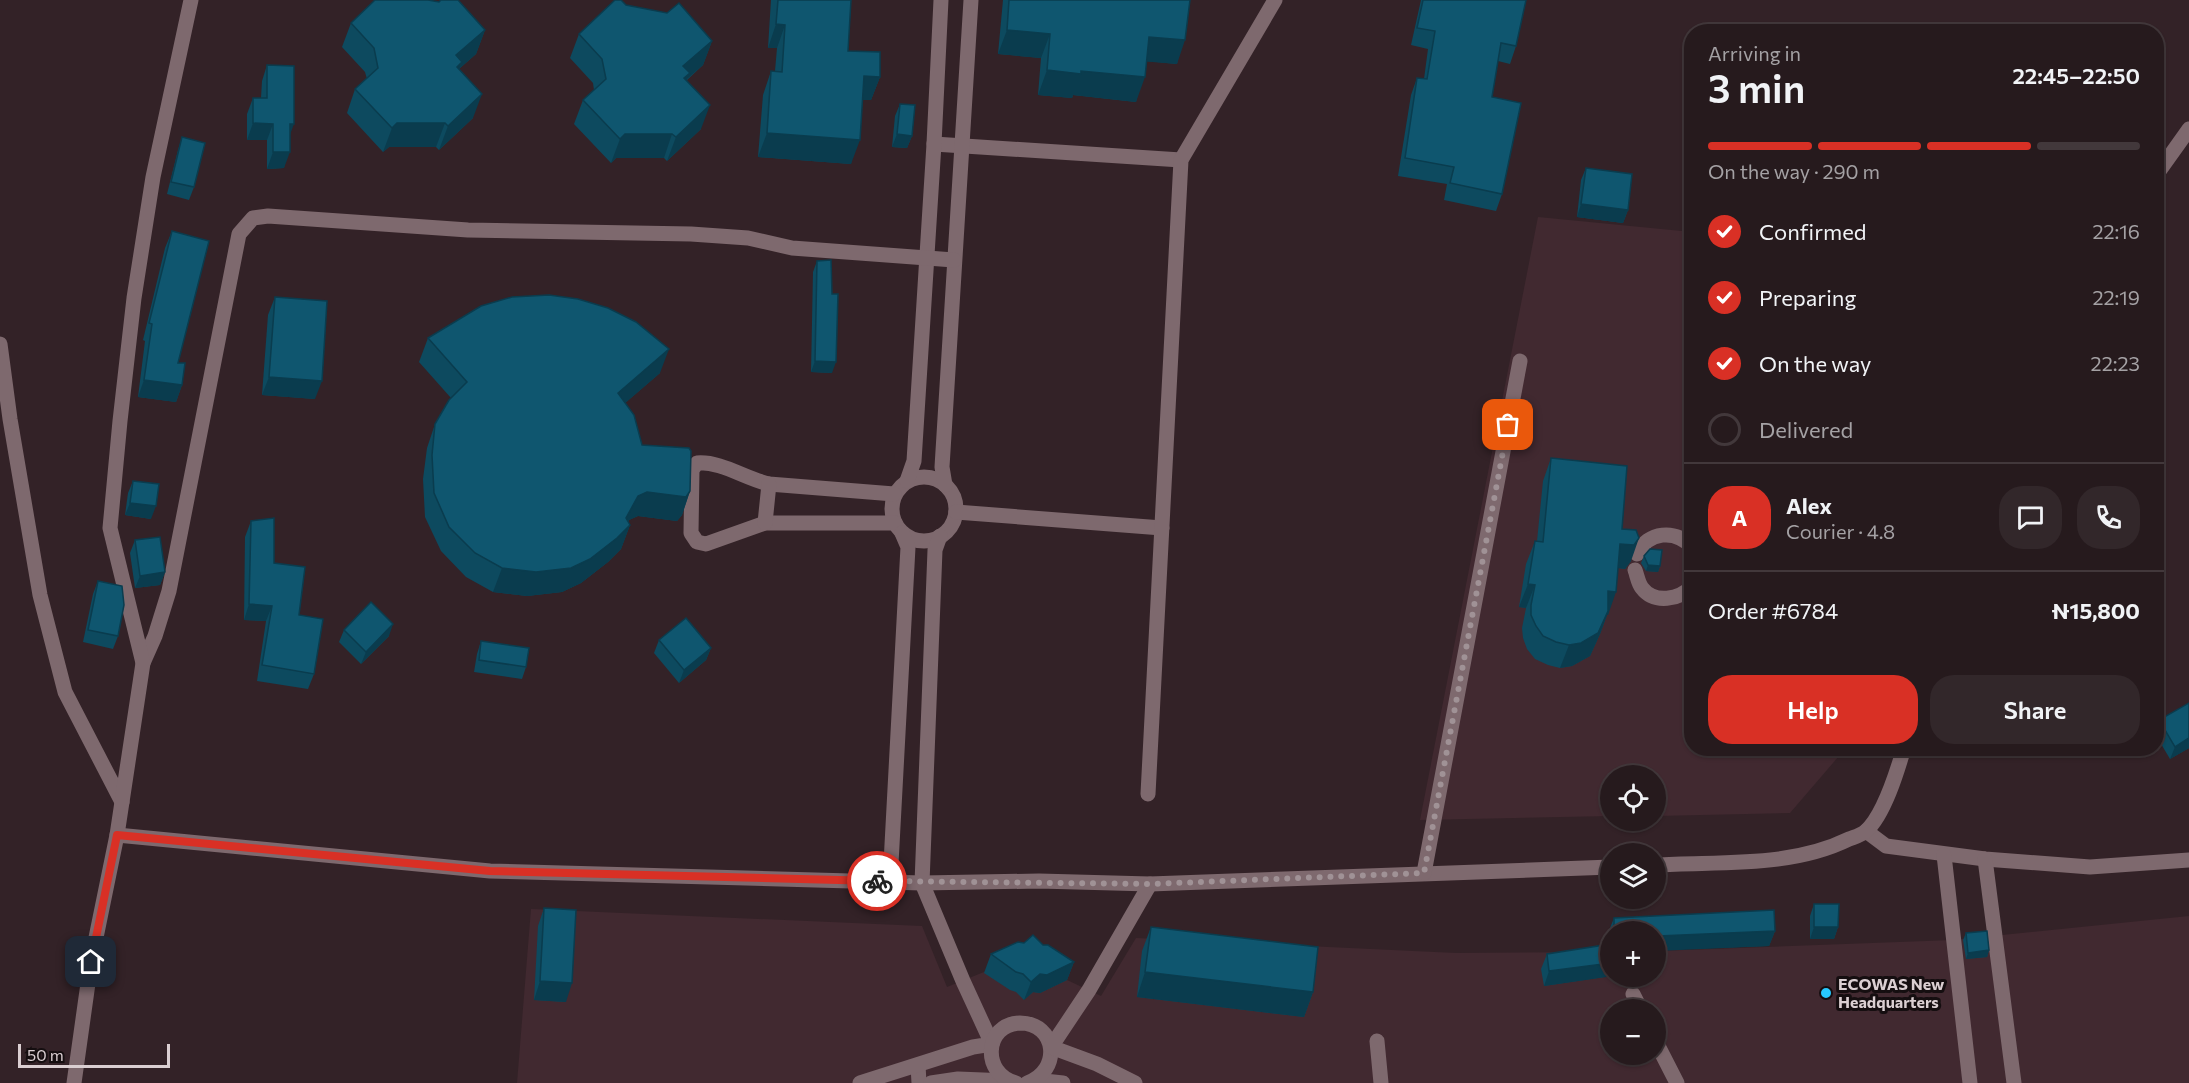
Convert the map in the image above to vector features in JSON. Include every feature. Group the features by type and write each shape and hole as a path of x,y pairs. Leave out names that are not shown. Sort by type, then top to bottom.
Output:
{"street":[{"path":"143,663 110,528 134,298 153,177 191,0"},
{"path":"907,481 914,460 941,0"},
{"path":"894,494 769,484 706,462 697,463 692,470 691,533 697,542 706,544 765,524 899,528 921,541 940,536 954,522 955,502 945,484 942,467 971,0"},
{"path":"1148,794 1181,160 1275,0"},
{"path":"2164,164 2189,129"},
{"path":"934,144 1181,160"},
{"path":"74,1083 91,962 117,835 143,663 155,636 169,591 239,234 253,218 268,216 468,230 691,234 748,238 792,248 954,260"},
{"path":"0,344 10,419 40,595 65,692 122,802"},
{"path":"1424,873 1520,362"},
{"path":"890,882 908,547 891,506 894,494 907,481 916,477 927,477 945,484"},
{"path":"765,524 769,484"},
{"path":"956,512 1162,528"},
{"path":"1684,539 1666,534 1655,536 1646,541 1636,562 1642,588 1650,595 1672,598 1684,593"},
{"path":"940,536 935,550 922,883 992,1044 992,1061 995,1069 1012,1082"},
{"path":"1666,865 1759,862 1809,854 1837,845 1866,831 1883,806 1902,756"},
{"path":"1866,831 1886,846 1985,859 2090,867 2189,860"},
{"path":"117,835 490,871 922,883 1039,881 1150,884 1600,867"},
{"path":"1944,855 1970,1083"},
{"path":"1985,859 2014,1083"},
{"path":"1050,1047 1089,990 1150,884"},
{"path":"1633,994 1636,999"},
{"path":"992,1044 1004,1028 1013,1024 1032,1025 1040,1030 1047,1038 1050,1047 1049,1066 1043,1074 1031,1082"},
{"path":"1377,1041 1381,1083"},
{"path":"860,1083 973,1047 992,1044"},
{"path":"1050,1047 1082,1057 1127,1081"},
{"path":"1666,1062 1677,1083"},
{"path":"918,1065 919,1083"},
{"path":"931,1083 958,1079 1012,1082"},
{"path":"1031,1082 1063,1083"}],"shaded area":[{"path":"1538,217 1684,231 1684,756 1839,756 1790,813 1666,816 1666,765 1600,765 1600,816 1420,820"},
{"path":"531,909 922,926 947,987 1011,961 1042,964 1067,980 1101,996 1136,938 1456,953 1600,952 1600,987 1666,987 1666,951 1953,940 2189,916 2189,1083 517,1083"}],"building":[{"path":"375,0 439,2 458,0 485,30 456,55 462,62 457,67 482,94 448,126 445,123 397,123 392,128 355,89 378,68 374,48 351,23"},
{"path":"615,0 621,0 626,5 667,13 679,3 712,41 683,66 690,73 684,78 710,105 676,137 672,134 625,134 620,139 583,100 606,79 602,59 579,34"},
{"path":"778,0 851,0 848,51 880,52 880,77 864,76 860,140 767,133 771,71 782,72 785,25 776,24"},
{"path":"1009,0 1190,0 1185,40 1149,37 1145,77 1047,70 1050,34 1007,30"},
{"path":"1423,0 1526,0 1516,46 1501,43 1492,97 1521,103 1502,194 1450,183 1454,167 1405,158 1417,78 1427,79 1435,31 1417,28"},
{"path":"267,65 294,66 294,124 290,124 290,152 273,152 273,124 253,123 253,98 267,98"},
{"path":"900,104 915,105 912,136 897,134"},
{"path":"182,137 205,143 194,187 171,182"},
{"path":"1586,168 1632,174 1628,210 1581,204"},
{"path":"172,231 209,241 178,363 185,363 182,385 144,380 152,324 149,323"},
{"path":"831,260 832,294 838,294 836,362 815,361 817,261"},
{"path":"549,295 578,299 608,308 636,322 669,349 618,393 634,415 642,445 689,448 691,451 690,491 686,497 647,492 638,496 626,518 630,525 590,559 571,568 536,572 502,568 475,553 449,527 434,493 432,455 435,424 449,400 467,382 428,338 481,306 512,297"},
{"path":"275,297 327,301 322,381 269,377"},
{"path":"1551,458 1627,466 1622,529 1636,530 1639,538 1634,545 1620,544 1616,592 1608,591 1608,611 1598,633 1581,643 1569,645 1543,636 1536,626 1531,615 1535,585 1528,584 1535,541 1543,542"},
{"path":"133,481 159,484 156,506 130,503"},
{"path":"274,518 274,563 305,567 299,615 323,619 314,674 262,665 272,606 249,604 251,521"},
{"path":"160,537 165,572 140,576 135,540"},
{"path":"1650,549 1662,550 1660,566 1648,565 1644,556"},
{"path":"98,581 122,586 124,605 118,636 88,630"},
{"path":"371,602 393,624 366,652 344,630"},
{"path":"686,618 711,648 684,670 659,640"},
{"path":"481,641 529,648 526,667 479,660"},
{"path":"2189,703 2189,738 2175,747 2164,728 2164,717"},
{"path":"1814,904 1839,904 1838,927 1814,927"},
{"path":"544,908 576,910 572,983 540,981"},
{"path":"1774,910 1775,931 1666,936 1666,921 1614,921 1614,918"},
{"path":"1151,927 1318,947 1313,992 1145,972"},
{"path":"1987,931 1989,950 1968,953 1966,933"},
{"path":"1033,935 1043,945 1048,945 1074,962 1047,975 1040,974 1031,982 1023,974 1016,972 991,954 1018,942 1024,943"},
{"path":"1600,946 1600,964 1549,971 1547,954"}],"way so far":[{"path":"877,881 1150,884 1424,873 1508,425"}],"place":[{"name":"ECOWAS New Headquarters","path":"1826,993"}],"route":[{"path":"91,962 117,835 490,871 877,881"}]}
